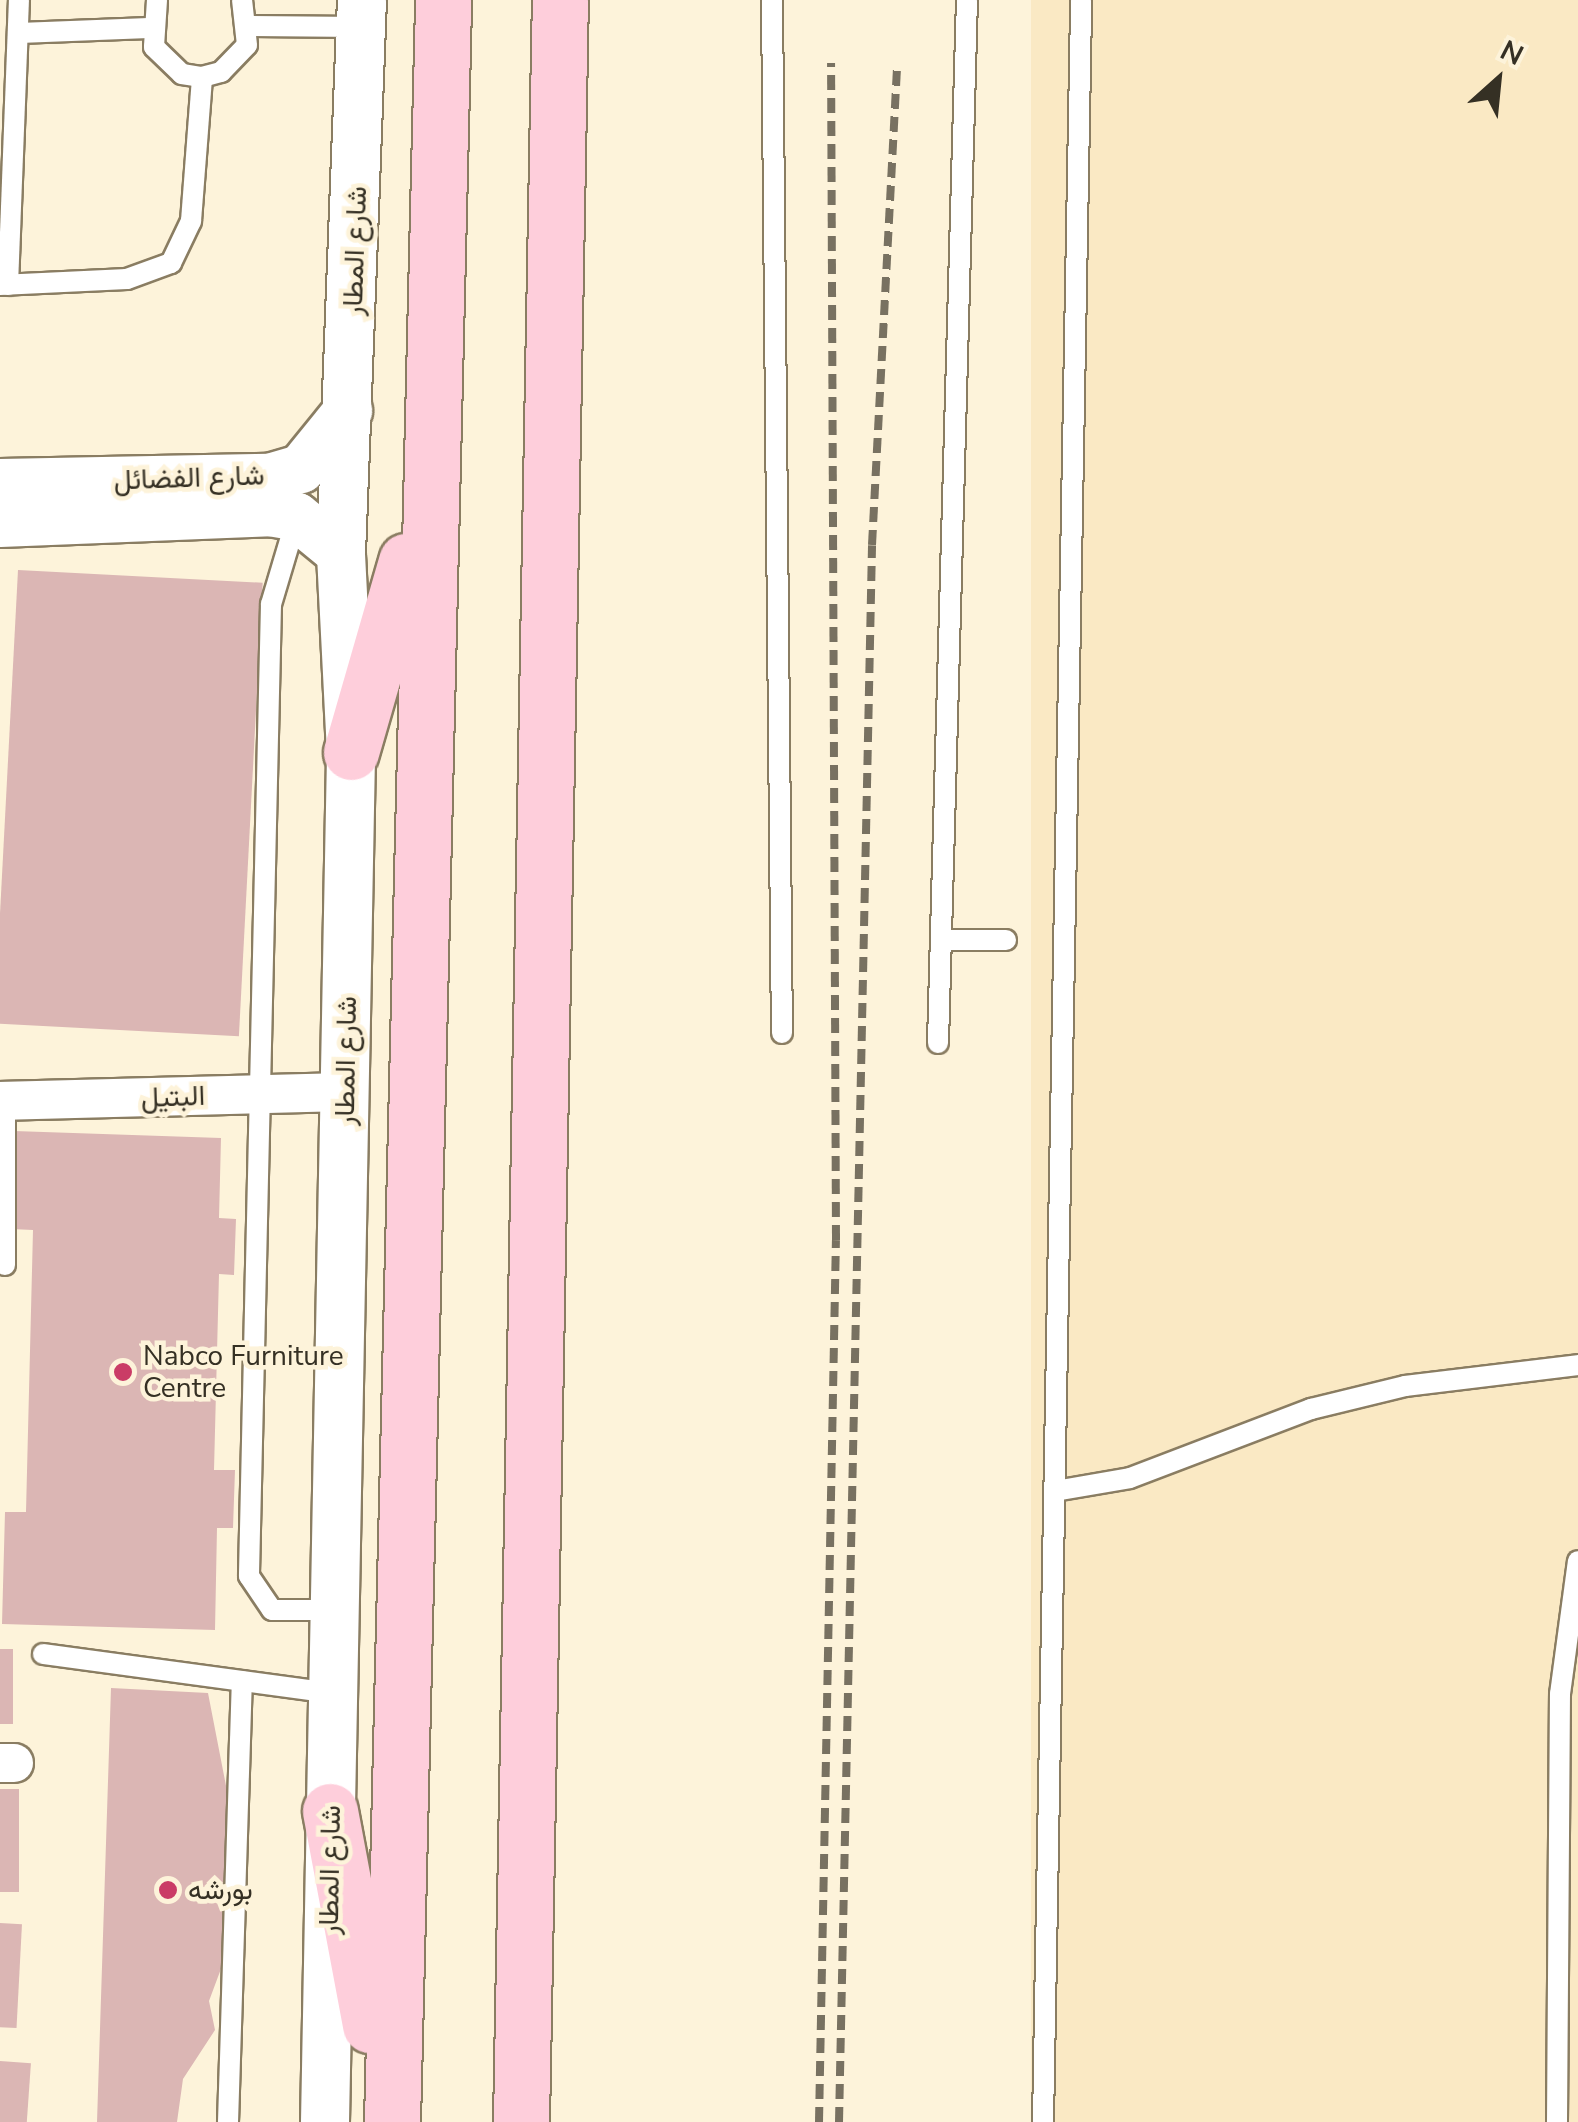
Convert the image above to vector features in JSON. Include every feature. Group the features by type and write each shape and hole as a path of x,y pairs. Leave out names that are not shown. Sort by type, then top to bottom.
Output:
{"highway":[{"path":"390,2122 426,491 443,0"},
{"path":"521,2122 560,0"},
{"path":"351,752 426,491"},
{"path":"330,1812 390,2122"}],"street":[{"name":"شارع المطار","path":"325,2122 330,1812 341,1609 351,752 341,552 362,14"},
{"name":"شارع الفضائل","path":"0,483 302,470 348,411"},
{"name":"شارع الفضائل","path":"0,523 297,517 341,552"},
{"name":"البتيل","path":"2,1101 345,1092"}],"lane":[{"path":"19,0 4,285 127,280 170,262 191,220 202,77"},
{"path":"157,0 149,28 165,63 202,77 236,61 251,26 242,0"},
{"path":"772,0 782,1033"},
{"path":"938,1043 967,0"},
{"path":"1043,2122 1082,0"},
{"path":"251,26 362,14"},
{"path":"18,33 149,28"},
{"path":"302,470 297,517 271,604 249,1576 263,1605 282,1614 341,1609"},
{"path":"941,940 1006,940"},
{"path":"2,1101 5,1265"},
{"path":"1055,1491 1130,1478 1256,1428 1406,1386 1578,1365"},
{"path":"1557,2122 1560,1694 1578,1561"},
{"path":"43,1654 334,1693"},
{"path":"228,2122 242,1680"}],"shaded area":[{"path":"1031,0 1578,0 1578,2122 1031,2122"}],"building":[{"path":"18,570 263,583 239,1036 0,1024 0,913"},
{"name":"Nabco Furniture Centre","path":"14,1131 221,1138 219,1218 236,1219 234,1275 219,1274 214,1470 235,1470 233,1528 217,1528 215,1630 2,1624 5,1512 26,1512 33,1230 11,1229"},
{"path":"0,1649 13,1649 13,1724 0,1724"},
{"name":"بورشه","path":"111,1688 208,1693 234,1827 225,1958 209,2001 215,2030 183,2079 177,2122 97,2122"},
{"path":"0,1789 19,1789 19,1892 0,1892"},
{"path":"0,1923 22,1924 17,2028 0,2027"},
{"path":"0,2061 31,2063 27,2122 0,2122"}],"railway":[{"path":"819,2122 836,1240 831,63"},
{"path":"839,2122 872,545 897,64"}],"place":[{"name":"Nabco Furniture Centre","path":"123,1372"},
{"name":"بورشه","path":"168,1890"}]}
